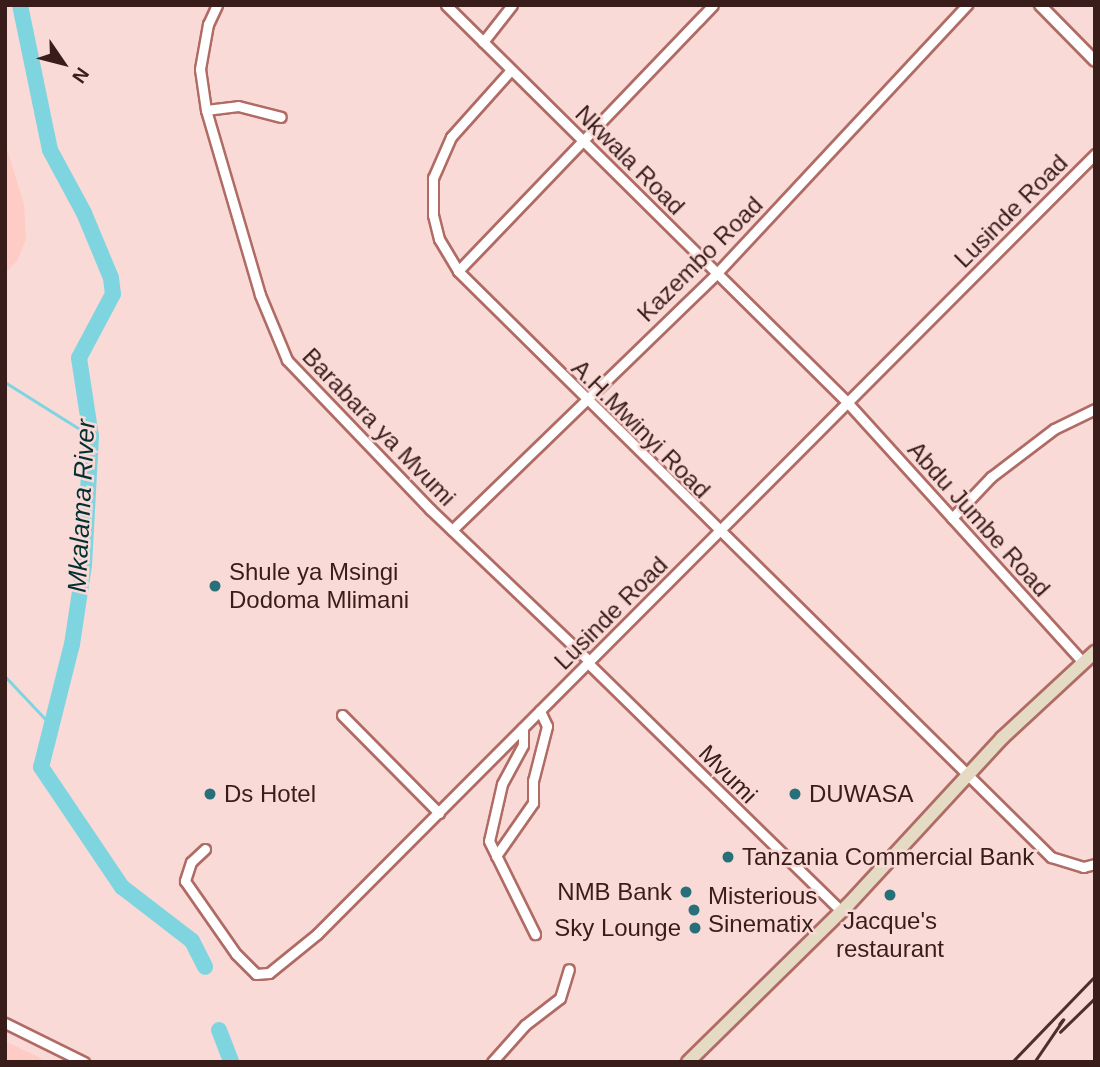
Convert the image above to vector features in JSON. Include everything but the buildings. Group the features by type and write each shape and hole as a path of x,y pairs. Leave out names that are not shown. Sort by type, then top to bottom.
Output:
{"main road":[{"path":"688,1062 841,911 967,774 1095,652"}],"street":[{"name":"Barabara ya Mvumi","path":"217,5 208,24 200,69 206,110 265,307 287,360 452,530 589,662"},
{"name":"Nkwala Road","path":"446,5 847,402"},
{"path":"483,42 512,5"},
{"path":"458,271 713,5"},
{"name":"Kazembo Road","path":"452,530 717,273 967,5"},
{"path":"1040,5 1095,61"},
{"name":"A.H.Mwinyi Road","path":"511,69 451,138 433,178 439,239 458,271 718,533 1051,857 1083,867 1095,864"},
{"path":"206,110 238,106 281,117"},
{"name":"Lusinde Road","path":"205,849 191,862 185,881 236,954 256,974 269,973 317,934 426,821 439,813 1095,153"},
{"name":"Abdu Jumbe Road","path":"847,402 1083,662"},
{"path":"952,518 991,477 1054,429 1095,409"},
{"name":"Mvumi","path":"589,662 841,911"},
{"path":"496,856 533,803 533,781 547,726 540,711"},
{"path":"342,715 439,813"},
{"path":"523,728 523,745 507,772 488,835 535,934"},
{"path":"492,1062 525,1025 561,998 569,969"},
{"path":"5,1023 84,1062"}],"shaded area":[{"path":"5,143 24,204 26,239 17,261 5,273"},
{"path":"5,1041 48,1062 5,1062"}],"waterway":[{"name":"Mkalama River","path":"20,5 50,150 84,213 111,278 113,294 79,358 91,436 84,565 72,644 41,767 122,887 192,941 205,967"},
{"path":"5,382 91,436"},
{"path":"5,676 53,727"},
{"name":"Mkalama River","path":"219,1030 231,1062"}],"railway":[{"path":"1012,1062 1095,976"},
{"path":"1060,1032 1095,998"},
{"path":"1035,1061 1063,1020 1060,1024"}],"place":[{"name":"Shule ya Msingi Dodoma Mlimani","path":"215,586"},
{"name":"Ds Hotel","path":"210,794"},
{"name":"DUWASA","path":"795,794"},
{"name":"Tanzania Commercial Bank","path":"728,857"},
{"name":"NMB Bank","path":"686,892"},
{"name":"Jacque's restaurant","path":"890,895"},
{"name":"Misterious Sinematix","path":"694,910"},
{"name":"Sky Lounge","path":"695,928"}]}
